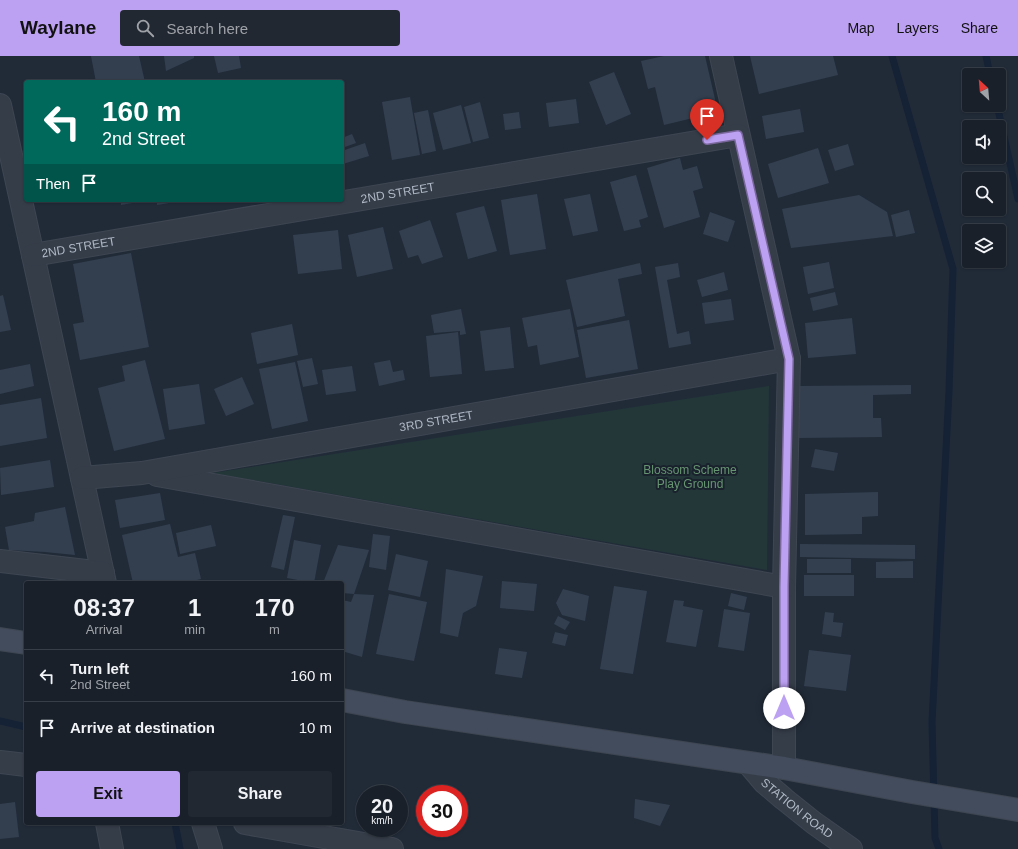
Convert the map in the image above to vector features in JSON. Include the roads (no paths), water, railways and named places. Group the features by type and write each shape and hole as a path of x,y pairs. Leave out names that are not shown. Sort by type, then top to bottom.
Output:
{"main road":[{"path":"0,639 24,643"},
{"path":"344,700 405,712 784,768 1018,810"}],"street":[{"path":"721,56 789,359 784,587 784,768"},
{"path":"0,105 104,578 0,562"},
{"name":"2ND STREET","path":"33,255 738,135"},
{"name":"3RD STREET","path":"82,478 142,473 789,359"},
{"path":"142,473 784,587"},
{"path":"0,762 24,765"},
{"name":"STATION ROAD","path":"748,763 764,782 784,799 814,823 851,849"},
{"path":"107,825 112,849"},
{"path":"204,825 212,849"},
{"path":"256,825 392,849"}],"waterway":[{"path":"892,56 953,269 949,391 932,722 935,838 939,849"},
{"path":"986,56 989,68"},
{"path":"999,112 1018,199"},
{"path":"0,721 24,727"},
{"path":"175,825 180,849"}],"park label":[{"name":"Blossom Scheme Play Ground","path":"690,477"}]}
